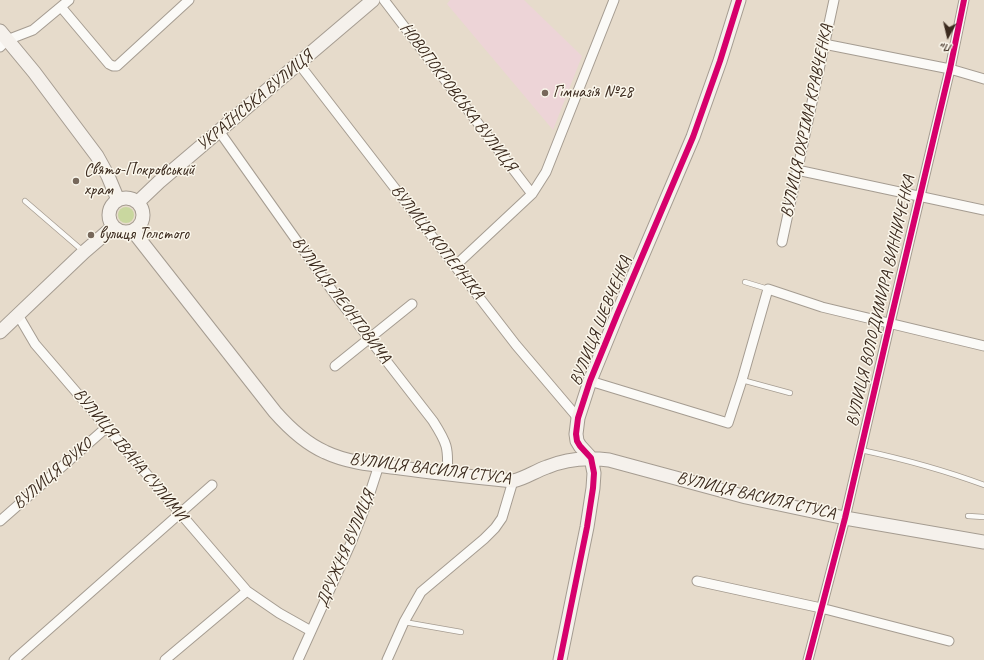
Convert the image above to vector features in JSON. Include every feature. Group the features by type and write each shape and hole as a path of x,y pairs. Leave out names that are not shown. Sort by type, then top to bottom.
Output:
{"main road":[{"name":"УКРАЇНСЬКА ВУЛИЦЯ","path":"138,202 159,182 373,0"},
{"name":"ВУЛИЦЯ ШЕВЧЕНКА","path":"591,458 577,441 576,434 578,418 590,382 617,315 693,137 720,61 738,0"},
{"path":"2,40 34,72 97,156 108,176 118,200"},
{"path":"122,198 130,198 138,202 143,210 144,218 140,226 133,231 122,232 113,227 109,220 109,212 112,205 122,198"},
{"path":"0,332 84,252 113,227"},
{"name":"ВУЛИЦЯ ВАСИЛЯ СТУСА","path":"133,231 276,412 295,433 316,447 337,457 379,465 513,481 521,480 546,467 561,462 576,458 591,458 620,462 746,497 845,518 984,542"},
{"path":"560,660 587,527 593,488 594,473 591,458"}],"street":[{"path":"2,40 33,30 69,0"},
{"path":"61,7 109,64 117,66 189,0"},
{"name":"НОВОПОКРОВСЬКА ВУЛИЦЯ","path":"384,0 532,194"},
{"path":"455,266 532,194 546,172 614,0"},
{"name":"ВУЛИЦЯ ОХРІМА КРАВЧЕНКА","path":"782,242 834,0"},
{"name":"ВУЛИЦЯ ВОЛОДИМИРА ВИННИЧЕНКА","path":"808,660 845,518 950,69 964,0"},
{"path":"824,44 950,69 984,79"},
{"name":"ВУЛИЦЯ КОПЕРНІКА","path":"299,64 516,345 578,418"},
{"name":"ВУЛИЦЯ ЛЕОНТОВИЧА","path":"219,131 336,296 409,389 442,436 448,451 446,474"},
{"name":"ВУЛИЦЯ ВОЛОДИМИРА ВИННИЧЕНКА","path":"797,170 984,210"},
{"path":"590,382 728,423 742,380 768,288"},
{"name":"ВУЛИЦЯ ВОЛОДИМИРА ВИННИЧЕНКА","path":"768,288 822,307 984,346"},
{"path":"335,366 412,304"},
{"name":"ВУЛИЦЯ ІВАНА СУЛИМИ","path":"18,315 35,344 247,592"},
{"name":"ВУЛИЦЯ ФУКО","path":"0,521 107,428"},
{"name":"ДРУЖНЯ ВУЛИЦЯ","path":"298,660 351,543 366,505 379,465"},
{"path":"386,660 404,622 421,592 495,528 502,518 513,481"},
{"path":"14,660 212,485"},
{"path":"697,581 822,608 949,641"},
{"path":"165,660 247,592"},
{"name":"ДРУЖНЯ ВУЛИЦЯ","path":"247,592 279,613 311,631"}],"lane":[{"path":"25,201 84,252"},
{"path":"745,282 768,288"},
{"path":"742,380 790,393"},
{"path":"861,450 954,473 984,485"},
{"path":"968,516 984,517"},
{"path":"404,622 461,632"}],"shaded area":[{"name":"Гімназія №28","path":"450,0 524,0 582,56 553,130 447,4"}],"green space":[{"path":"123,207 129,207 134,212 132,221 129,223 123,223 118,218 118,212"}],"cycle path":[{"path":"560,660 587,527 593,488 594,473 591,458 577,441 576,434 578,418 590,381 617,315 693,137 720,61 739,0"},
{"path":"808,660 845,518 950,69 964,0"}],"place":[{"name":"Гімназія №28","path":"545,93"},
{"name":"Свято-Покровський храм","path":"76,181"},
{"name":"вулиця Толстого","path":"91,235"}]}
